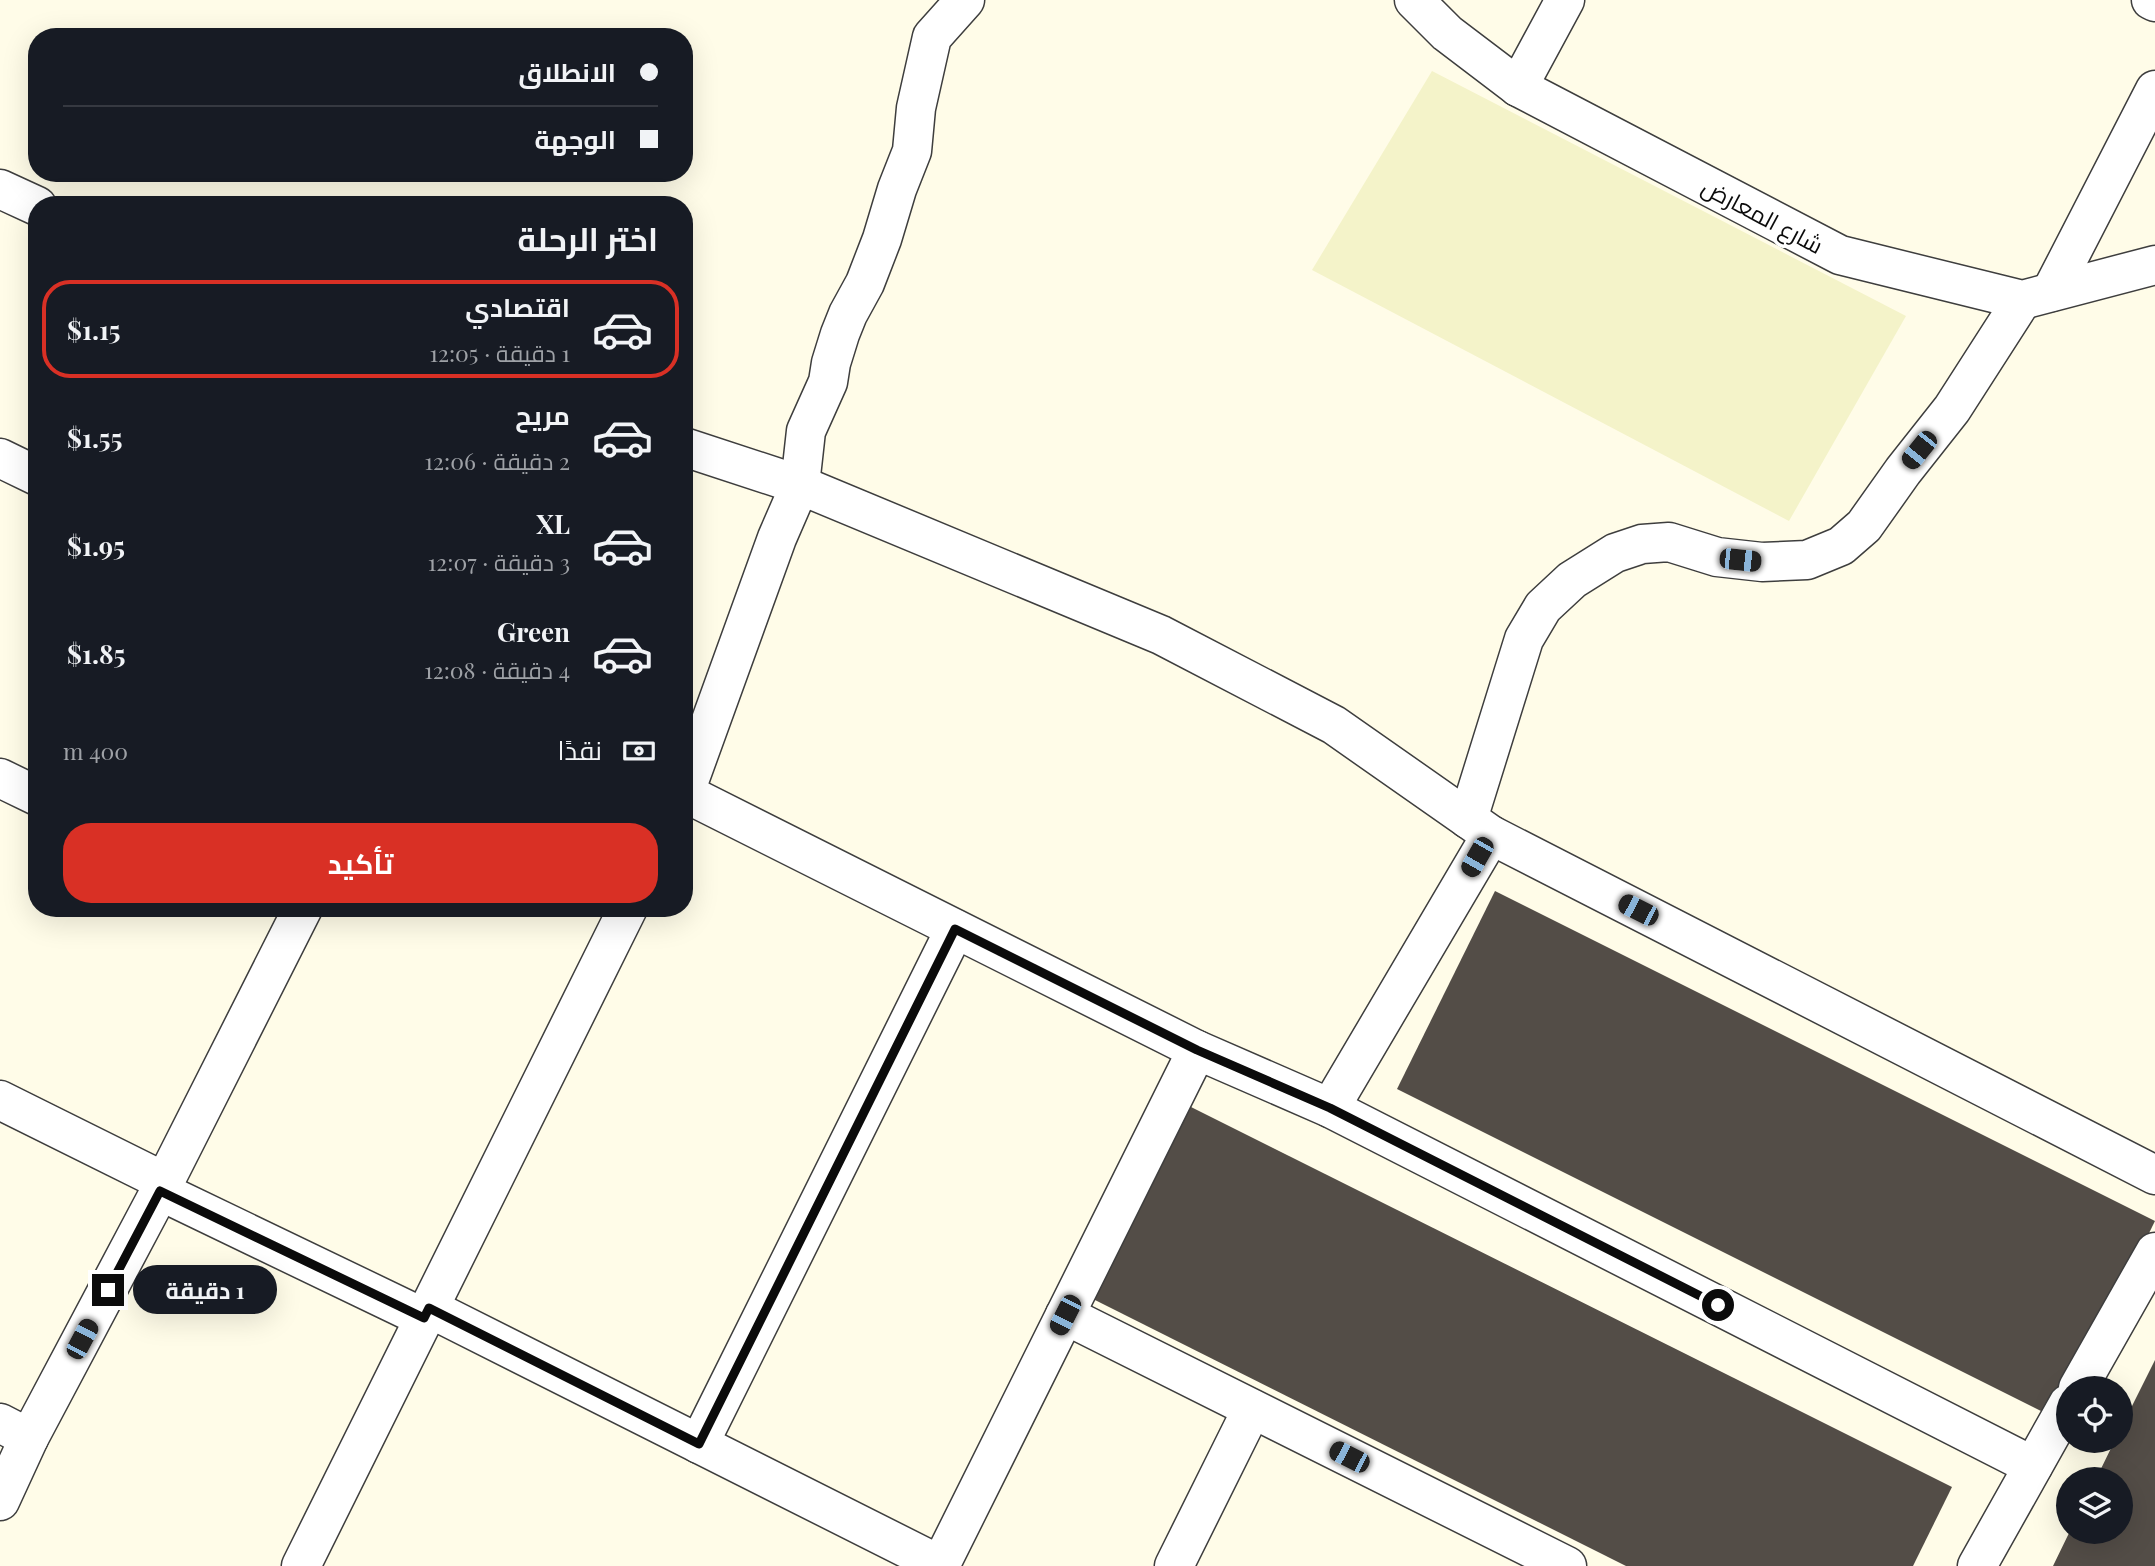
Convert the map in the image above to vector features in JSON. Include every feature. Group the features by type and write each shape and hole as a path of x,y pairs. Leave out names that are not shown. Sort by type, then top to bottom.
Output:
{"street":[{"path":"693,772 777,538 800,485 806,431 828,382 831,363 848,314 865,283 883,239 897,189 912,152 916,107 932,37 965,0"},
{"name":"شارع المعارض","path":"1414,0 1447,33 1518,87 1840,255 2037,296 2155,265"},
{"path":"1518,87 1565,0"},
{"path":"1330,1108 1479,827 1524,639 1543,607 1572,580 1615,553 1642,544 1669,542 1717,558 1762,562 1807,561 1841,547 1864,526 2037,296 2155,90"},
{"path":"0,189 28,202"},
{"path":"693,450 800,485 1161,635 1334,726 1479,827 2155,1175"},
{"path":"0,458 28,472"},
{"path":"0,778 28,792"},
{"path":"693,798 1197,1050 1330,1108 2033,1465"},
{"path":"0,1501 15,1430 162,1186 287,917"},
{"path":"307,1564 426,1313 624,917"},
{"path":"699,1444 955,929"},
{"path":"0,1100 162,1186 699,1444 941,1566 1197,1050"},
{"path":"2085,1376 2155,1252"},
{"path":"1065,1315 1567,1566"},
{"path":"1174,1566 1252,1409"},
{"path":"1978,1566 2056,1425"}],"green space":[{"path":"1432,71 1906,316 1789,521 1312,270"}],"building":[{"path":"1495,891 2155,1221 2078,1376 2056,1376 2056,1418 1397,1089"},
{"path":"1185,1104 1952,1487 1913,1566 1626,1566 1089,1297"},
{"path":"2155,1360 2155,1566 2053,1566 2064,1544 2133,1544 2133,1467 2102,1467 2109,1453 2133,1453 2133,1404"}],"route":[{"path":"108,1290 160,1191 424,1318 429,1308 699,1444 955,929 1197,1050 1330,1108 1718,1305"}]}
